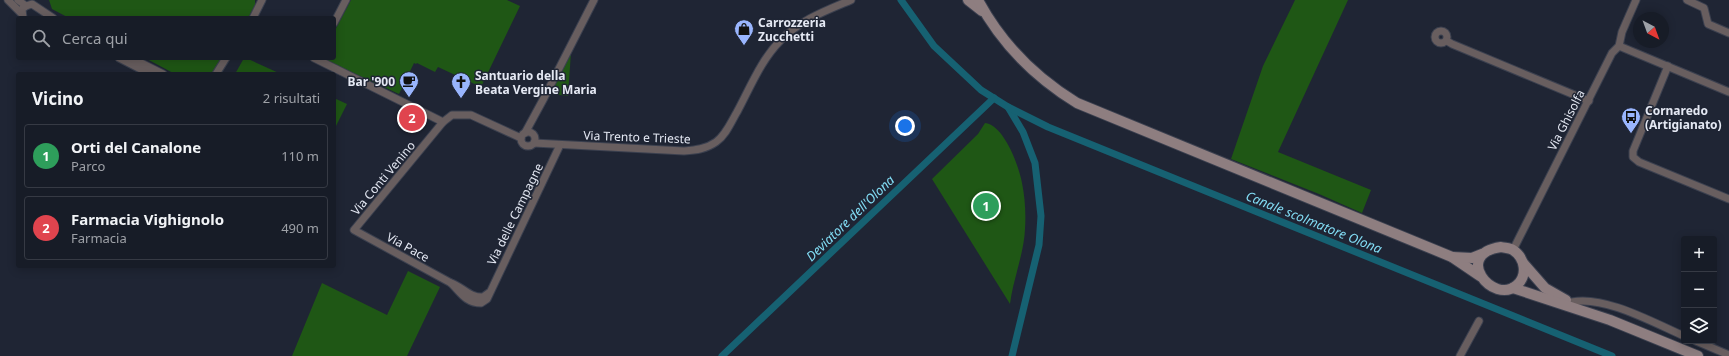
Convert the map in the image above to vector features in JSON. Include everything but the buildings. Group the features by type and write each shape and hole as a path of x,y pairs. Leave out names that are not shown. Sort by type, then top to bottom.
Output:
{"main road":[{"path":"968,0 985,13"},
{"path":"978,0 985,13 1029,68 1051,87 1077,103 1452,257 1480,276 1488,284 1496,288 1507,290 1513,288 1522,278 1524,273 1524,264"},
{"path":"1452,257 1472,258 1492,248 1501,247 1513,250 1545,288 1610,320 1698,356"},
{"path":"1480,276 1478,268 1482,254"},
{"path":"1513,288 1610,320"}],"street":[{"path":"8,0 22,16 26,6 32,4 49,16"},
{"path":"18,0 26,6"},
{"path":"254,16 262,0"},
{"path":"336,19 346,0"},
{"path":"527,137 530,125 594,0"},
{"name":"Via Trento e Trieste","path":"444,122 452,115 471,115 544,144 684,151 698,150 719,140 728,128 765,62 779,42 803,21 851,0"},
{"name":"Via Ghisolfa","path":"1513,250 1612,53 1619,46 1622,32 1636,0"},
{"path":"1687,0 1704,8 1708,24 1729,33"},
{"path":"1446,41 1589,101"},
{"path":"1619,46 1729,92"},
{"path":"123,60 146,72"},
{"path":"135,60 159,72"},
{"path":"217,72 225,60"},
{"path":"222,72 229,60"},
{"path":"319,60 444,122"},
{"path":"1668,66 1633,151 1633,157 1639,162 1729,199"},
{"name":"Via Conti Venino","path":"354,230 444,122"},
{"name":"Via delle Campagne","path":"490,292 560,145"},
{"name":"Via Pace","path":"354,230 462,288 472,296 483,297 490,292"},
{"path":"1572,302 1584,301 1606,303 1681,335"},
{"path":"1460,356 1479,322"},
{"path":"1703,344 1729,355"}],"green space":[{"path":"49,0 255,0 255,5 249,16 65,16 52,9"},
{"path":"351,0 507,0 520,6 481,87 438,67 435,72 414,63 399,94 325,60 336,60 336,28"},
{"path":"1295,0 1348,0 1278,152 1371,190 1362,213 1231,159 1263,66"},
{"path":"571,52 568,96 551,94"},
{"path":"149,60 220,60 213,72 171,72"},
{"path":"243,60 250,60 277,72 236,72"},
{"path":"336,99 347,104 336,126"},
{"path":"985,123 992,125 1010,147 1018,167 1024,194 1024,238 1010,304 932,179 978,134"},
{"path":"408,271 440,287 407,356 292,356 322,283 387,315"}],"waterway":[{"path":"901,0 934,46 981,90 1008,107 1023,132 1035,163 1041,216 1039,245 1012,356"},
{"name":"Deviatore dell'Olona","path":"722,356 994,98"},
{"name":"Canale scolmatore Olona","path":"1008,107 1048,127 1612,356"}],"place":[{"name":"Carrozzeria Zucchetti","path":"744,46"},
{"name":"Bar '900","path":"409,98"},
{"name":"Santuario della Beata Vergine Maria","path":"461,99"},
{"name":"Farmacia Vighignolo","path":"412,118"},
{"name":"Cornaredo (Artigianato)","path":"1631,134"},
{"name":"Orti del Canalone","path":"986,206"}]}
